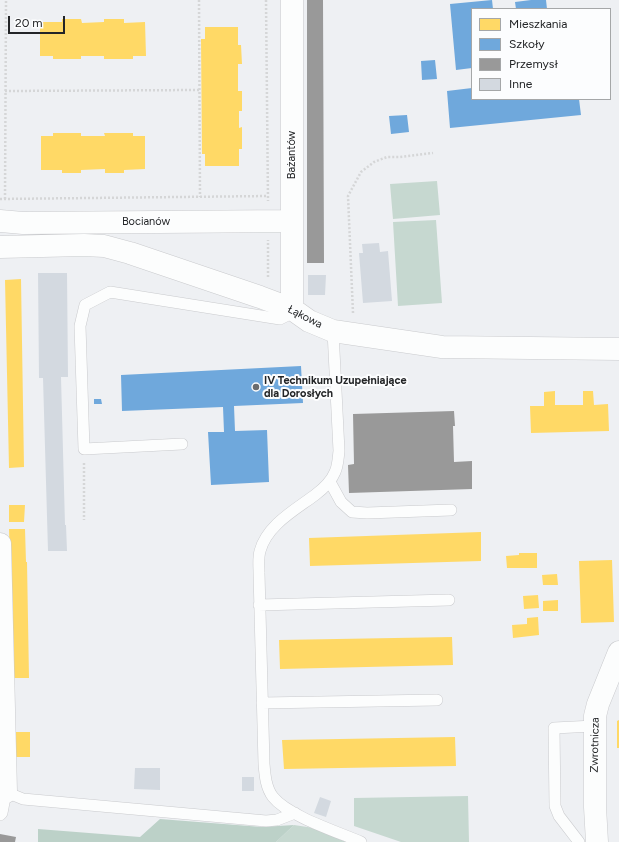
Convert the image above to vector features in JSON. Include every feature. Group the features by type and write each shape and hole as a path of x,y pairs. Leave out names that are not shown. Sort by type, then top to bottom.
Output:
{"street":[{"name":"Bażantów","path":"292,0 292,309"},
{"name":"Bocianów","path":"0,221 22,223 292,222"},
{"name":"Łąkowa","path":"0,247 104,246 130,253 267,300 292,309 309,322 343,332 442,347 619,348"},
{"path":"0,544 6,792"},
{"name":"Zwrotnicza","path":"597,842 595,807 595,716 598,704 619,652"}],"lane":[{"path":"182,444 84,449 80,326 85,305 110,292 280,319 288,315 292,309"},
{"path":"343,332 339,451 335,473 330,482 275,526 264,542 260,551 262,702 265,776 272,796 278,802 295,813 361,842"},
{"path":"330,482 341,502 352,512 367,513 451,510"},
{"path":"260,605 449,600"},
{"path":"262,702 437,700"},
{"path":"579,842 559,816 555,806 554,728 594,726"},
{"path":"0,815 2,813 6,792 23,800 266,821 277,820 295,813"}],"path":[{"path":"0,221 5,199 6,0"},
{"path":"199,0 200,197"},
{"path":"266,0 268,196 267,300"},
{"path":"5,91 199,90"},
{"path":"343,332 348,196 361,172 374,162 387,157 433,153"},
{"path":"0,199 268,196"},
{"path":"84,449 84,520"}],"shaded area":[{"path":"437,181 440,215 393,219 390,184"},
{"path":"436,220 442,303 398,306 393,222"},
{"path":"468,796 469,842 401,842 354,826 354,798"},
{"path":"294,825 314,828 346,842 276,842"}],"green space":[{"path":"160,819 262,827 294,825 276,842 38,842 38,829 140,837"}],"building: Mieszkania":[{"path":"62,19 81,19 82,23 104,22 104,19 124,19 124,23 145,22 146,56 133,56 133,59 104,59 104,56 81,56 81,59 53,59 53,56 40,56 40,22 62,22"},
{"path":"205,27 238,27 238,45 241,45 242,64 238,64 238,91 242,91 242,111 239,111 239,128 242,127 242,149 239,149 239,166 205,166 205,154 202,154 201,39 205,39"},
{"path":"53,133 81,133 81,136 105,136 104,133 133,133 133,136 145,136 145,169 124,170 124,173 105,173 105,169 81,170 81,173 62,173 62,170 41,170 41,136 53,136"},
{"path":"21,279 24,467 9,468 5,280"},
{"path":"555,391 555,405 583,405 583,391 593,391 594,405 608,404 609,431 531,433 530,406 544,406 544,392"},
{"path":"9,505 25,505 24,522 9,522"},
{"path":"9,529 25,529 29,678 14,678"},
{"path":"481,532 481,561 310,566 309,538"},
{"path":"519,553 537,553 537,568 507,568 506,556 519,555"},
{"path":"612,560 614,622 581,623 579,561"},
{"path":"557,574 558,585 543,585 542,575"},
{"path":"538,595 539,608 524,609 523,596"},
{"path":"558,600 558,611 543,611 543,601"},
{"path":"538,617 539,635 513,638 512,625 527,624 527,618"},
{"path":"452,637 453,665 280,669 279,640"},
{"path":"619,720 619,748 617,748 617,721"},
{"path":"15,732 30,732 30,757 15,757"},
{"path":"455,737 456,766 284,769 282,740"}],"building: Szkoły":[{"path":"492,0 493,8 471,8 471,68 456,70 450,4"},
{"path":"546,0 547,8 516,8 515,2"},
{"path":"435,60 437,79 422,80 421,61"},
{"path":"471,88 471,100 579,100 581,115 450,128 447,91"},
{"path":"407,115 409,132 391,134 389,116"},
{"path":"301,366 303,403 234,406 235,431 267,430 269,482 211,485 208,432 224,432 223,407 122,411 121,375"},
{"path":"94,399 101,399 102,404 94,404"}],"building: Przemysł":[{"path":"307,0 323,0 324,263 307,263"},
{"path":"454,411 454,462 472,461 472,489 349,493 348,465 354,464 353,414"},
{"path":"0,834 16,837 15,842 0,842"}],"building: Inne":[{"path":"379,243 380,252 388,251 392,301 363,303 359,253 363,253 362,244"},
{"path":"38,273 67,273 68,377 61,377 67,551 48,551 43,378 39,378"},
{"path":"308,275 326,275 325,295 308,295"},
{"path":"135,768 160,768 160,790 134,789"},
{"path":"242,777 254,777 254,791 242,791"},
{"path":"320,797 331,801 326,817 314,813"}],"place":[{"name":"IV Technikum Uzupełniające dla Dorosłych","path":"256,387"}]}
